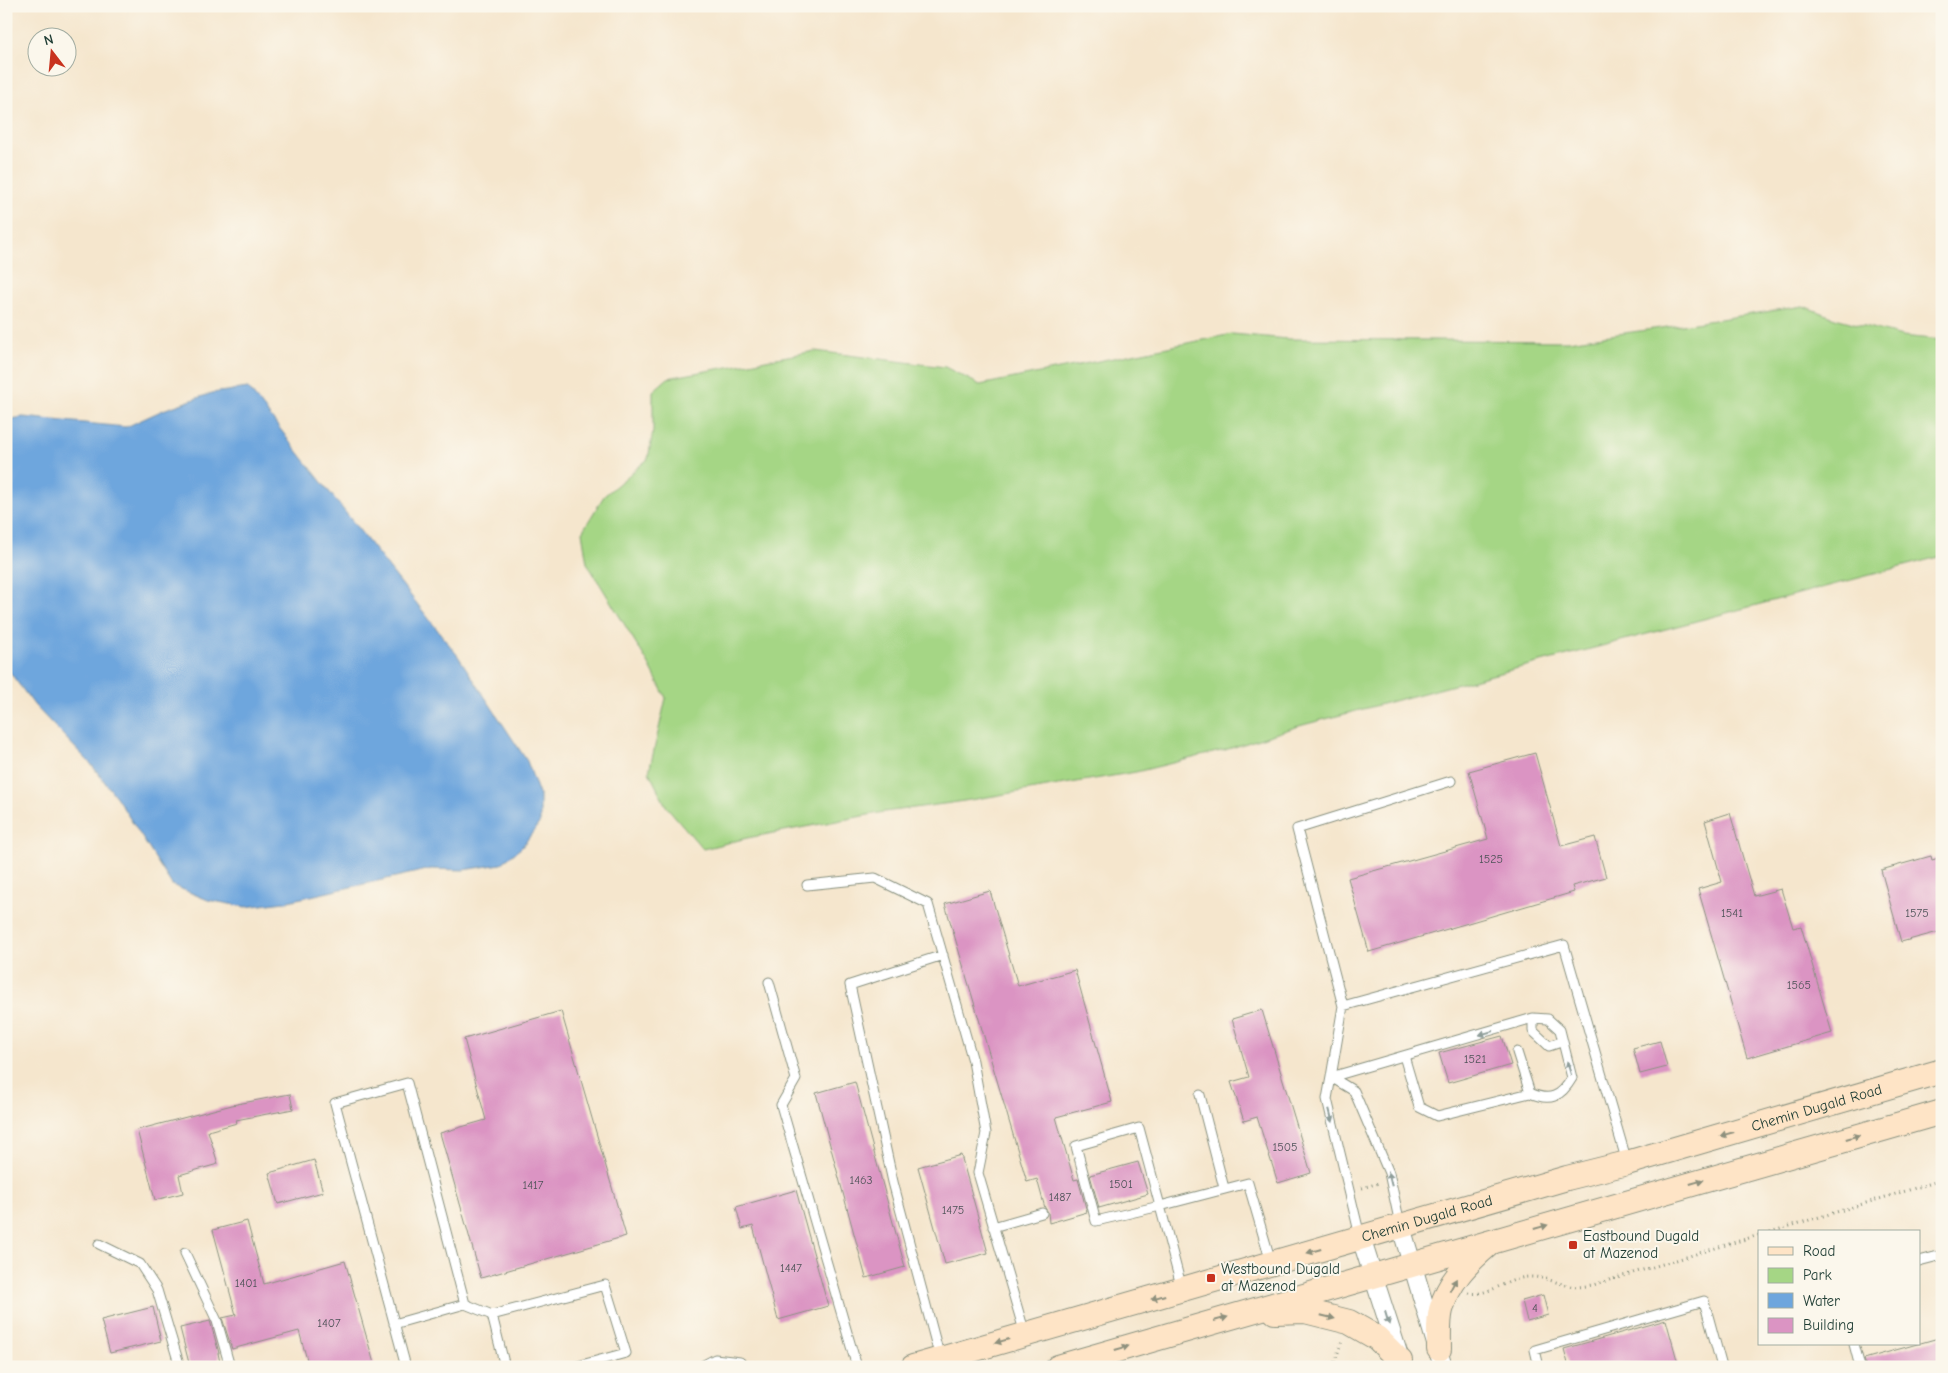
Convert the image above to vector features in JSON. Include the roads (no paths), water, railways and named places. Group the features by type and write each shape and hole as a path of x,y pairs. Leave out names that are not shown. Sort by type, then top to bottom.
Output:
{"main road":[{"name":"Chemin Dugald Road","path":"914,1367 1942,1071"},
{"path":"1058,1367 1942,1112"},
{"path":"1441,1358 1441,1310 1451,1286 1466,1264 1494,1240"},
{"path":"1245,1312 1305,1311 1349,1322 1377,1338 1401,1364"}],"street":[{"path":"1401,1227 1441,1358"},
{"path":"1361,1238 1401,1364"}],"lane":[{"path":"1361,1238 1327,1099 1343,1006 1297,829 1450,781"},
{"path":"807,885 875,878 928,904 973,1061 986,1134 978,1173 1026,1334"},
{"path":"1343,1006 1564,945 1627,1163"},
{"path":"940,1359 893,1182 850,985 942,954"},
{"path":"769,982 796,1079 781,1105 857,1367"},
{"path":"1331,1077 1533,1018 1548,1018 1560,1030 1561,1042 1572,1078 1566,1089 1554,1097 1539,1097 1530,1092 1437,1116 1419,1107 1404,1056"},
{"path":"1533,1018 1533,1031 1549,1046 1561,1042"},
{"path":"1518,1052 1530,1092"},
{"path":"1331,1077 1354,1090 1389,1173 1401,1227"},
{"path":"406,1367 335,1103 407,1083 465,1304"},
{"path":"1200,1095 1224,1188"},
{"path":"1182,1290 1160,1206 1139,1128 1076,1146 1096,1221 1160,1206 1224,1188 1248,1183 1272,1264"},
{"path":"993,1227 1042,1213"},
{"path":"99,1244 140,1264 157,1290 180,1367"},
{"path":"185,1253 217,1321 230,1367"},
{"path":"1920,1261 1942,1255"},
{"path":"394,1324 465,1304 492,1315 605,1285 626,1353 574,1367"},
{"path":"1540,1367 1535,1350 1704,1301 1722,1367"},
{"path":"492,1315 505,1367"},
{"path":"1855,1346 1860,1367"},
{"path":"700,1367 715,1359 740,1362 744,1367"}],"water":[{"path":"248,388 458,656 527,761 540,797 540,822 522,847 501,864 463,870 431,869 284,902 246,907 208,900 172,885 117,798 91,764 35,706 6,667 6,420 23,417 126,427 163,410 212,393"}],"place":[{"name":"Eastbound Dugald at Mazenod","path":"1573,1245"},
{"name":"Westbound Dugald at Mazenod","path":"1211,1278"}]}
